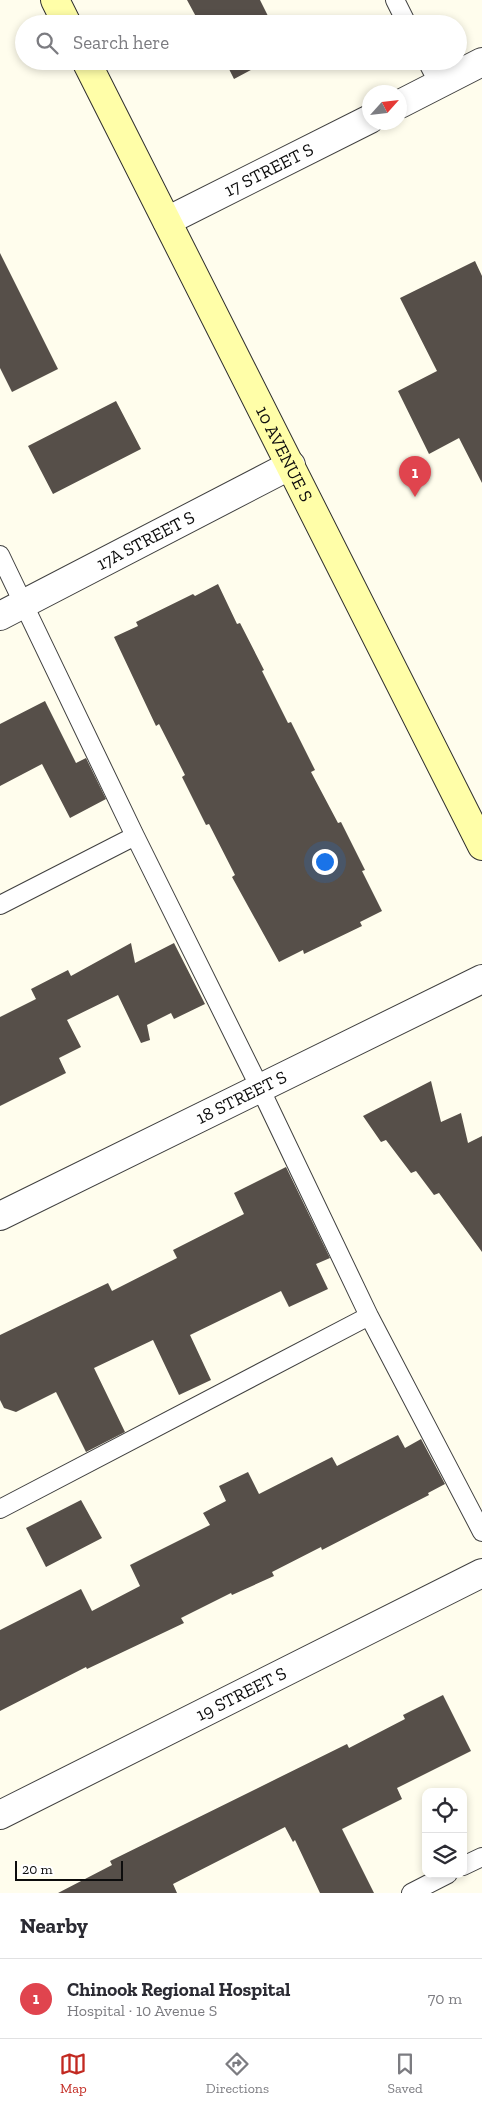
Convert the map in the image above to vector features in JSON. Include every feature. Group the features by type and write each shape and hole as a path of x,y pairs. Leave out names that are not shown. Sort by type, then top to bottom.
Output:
{"street":[{"path":"55,0 62,15"},
{"path":"467,65 482,62"},
{"name":"10 AVENUE S","path":"91,70 482,846"},
{"path":"407,97 433,73 446,70"},
{"name":"17 STREET S","path":"167,221 362,123"},
{"name":"17A STREET S","path":"0,616 291,465"},
{"name":"18 STREET S","path":"0,1216 482,979"},
{"name":"19 STREET S","path":"0,1815 482,1573"}],"lane":[{"path":"395,0 403,15"},
{"path":"0,555 135,836 260,1088 368,1316 482,1532"},
{"path":"0,905 135,836"},
{"path":"0,1509 368,1316"},
{"path":"467,1864 482,1857"},
{"path":"411,1893 440,1878"}],"building":[{"path":"187,0 260,0 268,15 195,15"},
{"path":"230,70 251,70 234,79"},
{"path":"0,253 58,369 12,392 0,368"},
{"path":"475,261 482,276 482,483 459,438 429,454 398,391 437,371 400,298"},
{"path":"116,401 141,449 53,494 28,446"},
{"path":"218,584 237,624 240,623 264,670 262,671 288,723 291,722 315,770 311,772 338,823 341,822 365,870 362,871 382,911 360,922 362,926 304,954 303,950 279,962 232,877 235,875 209,824 206,825 182,777 185,775 159,724 156,726 114,637 138,626 136,622"},
{"path":"45,701 76,763 86,758 106,799 70,818 42,764 0,786 0,724"},
{"path":"131,943 135,963 174,943 205,1004 174,1019 171,1013 147,1025 150,1040 141,1043 118,995 67,1020 81,1047 59,1058 66,1073 0,1106 0,1017 36,999 31,989 68,970 71,976"},
{"path":"431,1081 441,1122 461,1113 468,1143 482,1136 482,1252 439,1193 434,1195 416,1171 411,1173 386,1140 381,1142 363,1116"},
{"path":"286,1167 330,1258 316,1264 328,1289 289,1307 281,1291 190,1335 211,1380 179,1395 153,1340 94,1368 125,1432 86,1452 56,1392 16,1412 4,1408 0,1400 0,1335 108,1283 112,1291 177,1258 173,1250 244,1214 234,1193"},
{"path":"398,1435 405,1448 421,1439 445,1484 428,1493 429,1495 322,1550 321,1547 272,1572 274,1576 232,1595 231,1593 181,1618 184,1623 87,1669 86,1667 0,1711 0,1630 81,1589 92,1611 140,1586 130,1565 210,1525 203,1513 226,1501 219,1486 248,1472 259,1494 332,1457 337,1466"},
{"path":"81,1500 102,1538 46,1567 26,1528"},
{"path":"443,1695 471,1751 397,1788 402,1799 342,1829 374,1893 320,1893 295,1840 293,1842 285,1827 173,1884 177,1893 58,1893 112,1865 110,1861 347,1744 349,1748 405,1719 403,1715"}],"place":[{"name":"Chinook Regional Hospital","path":"415,497"}]}
